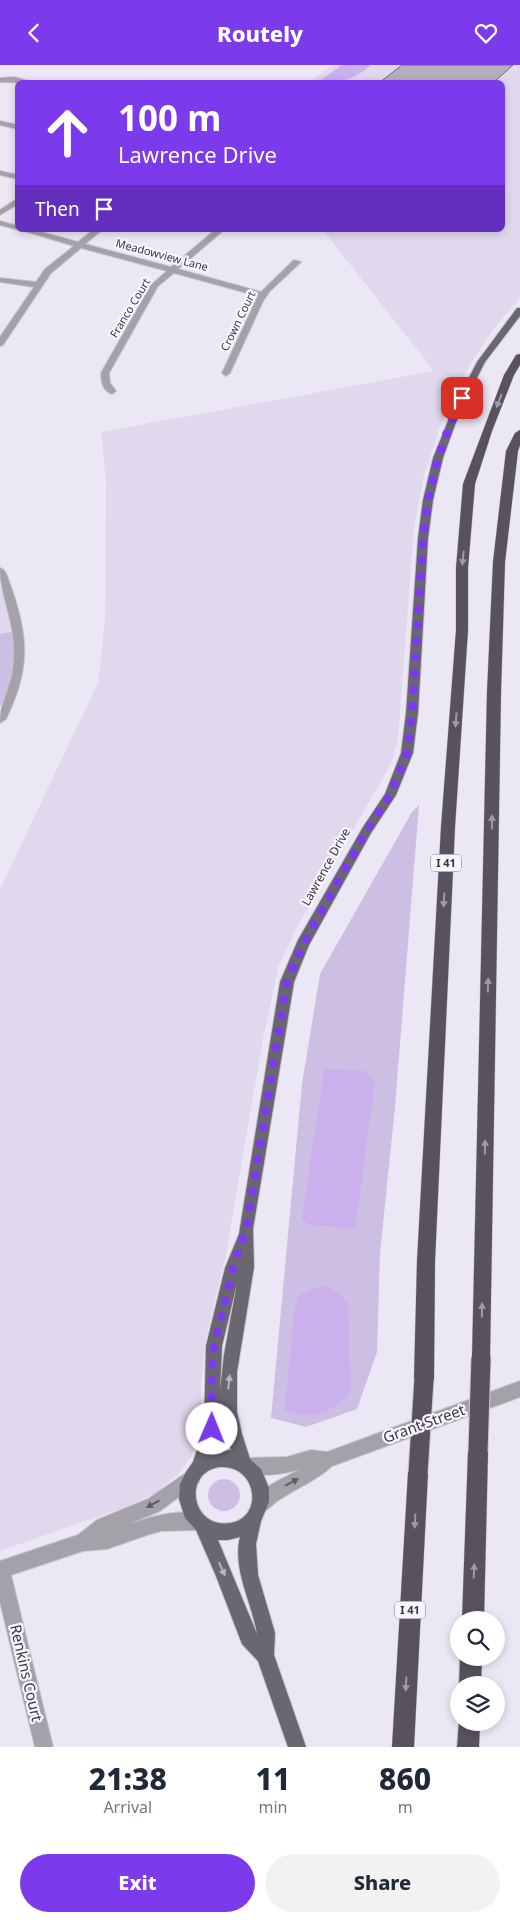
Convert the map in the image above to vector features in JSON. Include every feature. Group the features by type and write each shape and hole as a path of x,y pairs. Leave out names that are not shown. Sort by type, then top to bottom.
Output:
{"highway":[{"name":"I 41","path":"402,1747 424,1379 426,1261 448,827 462,630 462,568 469,484 509,375 520,357"},
{"path":"472,1611 481,1358 494,692 499,562 512,451 520,433"},
{"path":"468,1747 469,1731"}],"main road":[{"name":"Lawrence Drive","path":"247,1465 235,1441 228,1404 233,1350 246,1271 246,1229 287,981 303,944 367,830 390,795 407,753 412,713 423,538 428,500 438,458 456,411 481,362 520,310"},
{"path":"246,1229 233,1268 214,1346 212,1429 197,1471 188,1488 188,1500 192,1512 200,1524 224,1573 248,1638 265,1655"},
{"path":"197,1471 211,1460 222,1457 234,1458 247,1465 260,1485 256,1512 247,1544 247,1561 252,1588 266,1633 265,1655 296,1747"},
{"path":"200,1524 212,1531 223,1533 239,1528 256,1512"}],"street":[{"path":"0,80 19,80"},
{"path":"0,123 15,126"},
{"path":"0,173 15,176"},
{"path":"0,213 15,202"},
{"path":"0,223 15,227"},
{"name":"Meadowview Lane","path":"32,232 263,295"},
{"path":"1,338 56,262 95,232"},
{"name":"Franco Court","path":"112,391 106,383 105,373 155,285 218,232"},
{"name":"Crown Court","path":"226,373 263,295 297,262"},
{"path":"0,280 39,285"},
{"path":"0,571 18,626 20,664 16,682 0,719"},
{"name":"Grant Street","path":"256,1512 274,1493 316,1471 327,1460 520,1389"},
{"name":"Grant Street","path":"247,1465 287,1465 311,1458 327,1460"},
{"path":"83,1542 103,1526 154,1505 197,1471"},
{"path":"1,1570 83,1542 107,1541 147,1526 160,1523 200,1524"},
{"name":"Renkins Court","path":"1,1570 44,1747"}],"shaded area":[{"path":"332,65 520,65 520,298 492,331 466,371 442,421 424,475 414,528 398,739 391,764 297,927 279,965 263,1039 226,1254 205,1342 201,1388 202,1432 198,1442 191,1457 178,1474 157,1492 128,1506 0,1551 0,889 98,683 105,621 106,481 101,432 434,371 325,232 505,232 505,80 312,80"},
{"path":"342,65 371,65 359,74 347,79 321,80"},
{"path":"0,585 16,631 0,634"},
{"path":"16,631 13,670 0,707 0,634"},
{"path":"419,805 395,1107 380,1253 377,1352 357,1409 306,1427 271,1418 302,1084 320,974 412,812"},
{"path":"324,1070 365,1071 375,1082 355,1229 309,1225 302,1219"},
{"path":"323,1285 340,1294 348,1305 351,1392 328,1410 312,1415 304,1415 285,1410 294,1313 299,1295"},
{"path":"224,1479 230,1480 235,1484 239,1489 239,1501 235,1506 230,1510 224,1511 218,1510 213,1506 209,1501 208,1495 209,1489 213,1484 218,1480"}],"building":[{"path":"402,65 513,65 496,80 383,80"}],"route":[{"path":"212,1429 214,1346 233,1268 247,1225 287,981 303,944 367,830 390,795 407,753 412,713 423,538 428,500 438,458 462,398"}]}
